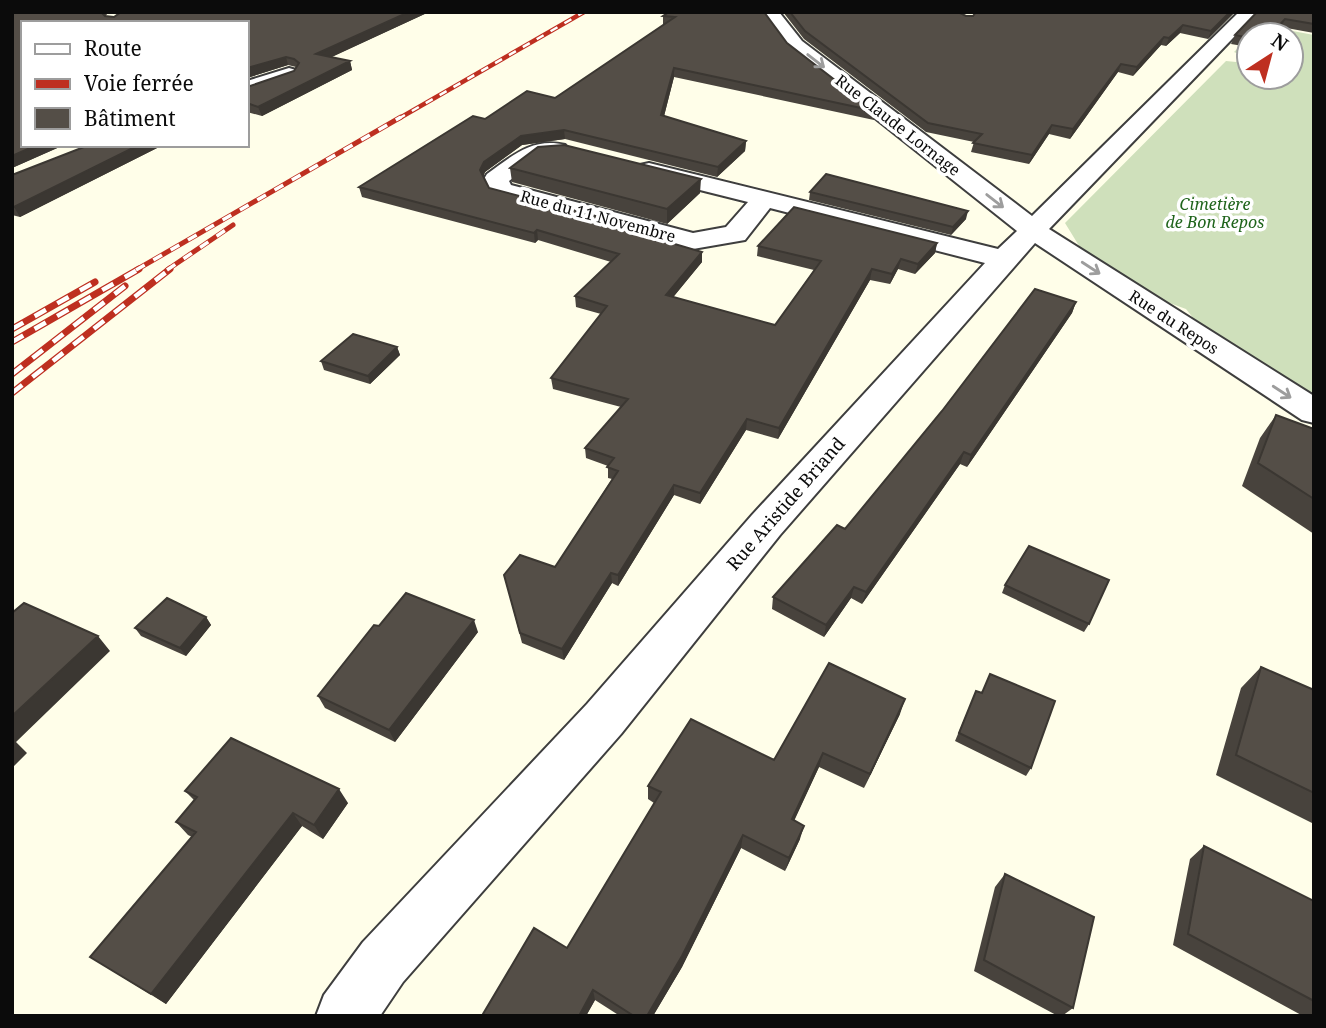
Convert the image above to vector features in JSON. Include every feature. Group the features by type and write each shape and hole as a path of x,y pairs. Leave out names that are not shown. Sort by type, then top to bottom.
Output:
{"street":[{"name":"Rue Claude Lornage","path":"769,12 795,44 1034,231"},
{"name":"Rue Aristide Briand","path":"345,1016 383,962 604,719 766,525 1004,259 1249,12"},
{"path":"248,88 289,74"},
{"name":"Rue du 11 Novembre","path":"578,152 565,149 532,152 496,179 500,190 693,241 735,234 764,199"},
{"path":"631,166 1004,259"},
{"name":"Rue du Repos","path":"1034,231 1314,412"}],"green space":[{"name":"Cimetière de Bon Repos","path":"1305,33 1314,35 1314,394 1198,324 1186,309 1156,298 1081,249 1065,223 1226,61 1235,62 1235,91 1305,91"}],"building":[{"path":"12,12 101,12 105,16 114,17 121,12 409,12 316,54 350,61 258,107 248,103 248,87 294,71 299,63 286,57 248,68 248,21 21,21 21,147 32,147 12,156"},
{"path":"669,12 764,12 787,43 875,111 674,68 661,115 746,141 718,167 564,130 521,136 484,162 480,170 489,188 649,230 644,235 702,252 666,295 775,325 821,261 758,246 794,207 937,243 918,264 901,259 892,274 872,269 779,428 747,419 700,493 674,485 618,575 611,573 562,649 520,633 504,575 520,555 555,567 618,471 607,467 614,458 585,448 628,399 551,378 607,306 575,296 619,254 537,230 534,233 359,187 473,116 485,119 527,91 555,98 675,17 663,16"},
{"path":"790,12 958,12 973,16 976,12 1230,12 1211,31 1183,25 1169,38 1164,37 1137,67 1121,64 1073,129 1052,125 1032,155 973,143 982,134 928,123 805,31"},
{"path":"1257,12 1314,12 1314,24 1285,19 1248,21"},
{"path":"564,145 701,179 667,209 510,168 538,147"},
{"path":"84,147 135,147 14,207 12,175"},
{"path":"826,174 968,211 953,227 810,192"},
{"path":"1035,289 1076,302 971,455 964,452 866,592 854,587 826,625 773,597 837,525 845,529 942,411"},
{"path":"353,334 397,347 368,376 321,361"},
{"path":"1276,415 1314,429 1314,499 1258,463"},
{"path":"1029,546 1109,580 1089,624 1005,585"},
{"path":"406,593 474,620 389,730 318,696 374,625 379,626"},
{"path":"167,598 206,617 180,648 135,628"},
{"path":"24,603 98,636 12,716 12,613"},
{"path":"829,663 905,699 870,774 823,753 792,819 804,826 789,858 743,835 682,956 647,1016 634,1016 593,990 579,1016 483,1014 534,928 567,948 661,792 648,786 691,719 774,760"},
{"path":"1261,667 1314,690 1314,793 1236,755"},
{"path":"990,674 1055,701 1031,768 959,733 976,691 982,693"},
{"path":"231,738 339,789 314,825 293,813 151,994 90,957 196,832 176,822 197,797 185,791"},
{"path":"1204,846 1314,901 1314,1001 1188,934"},
{"path":"1005,874 1094,917 1073,1008 984,960"}],"railway":[{"path":"398,119 584,12"},
{"path":"136,270 401,117"},
{"path":"167,270 233,225"},
{"path":"12,342 139,269"},
{"path":"12,393 170,269"},
{"path":"12,329 95,282"},
{"path":"12,374 125,286"}]}
